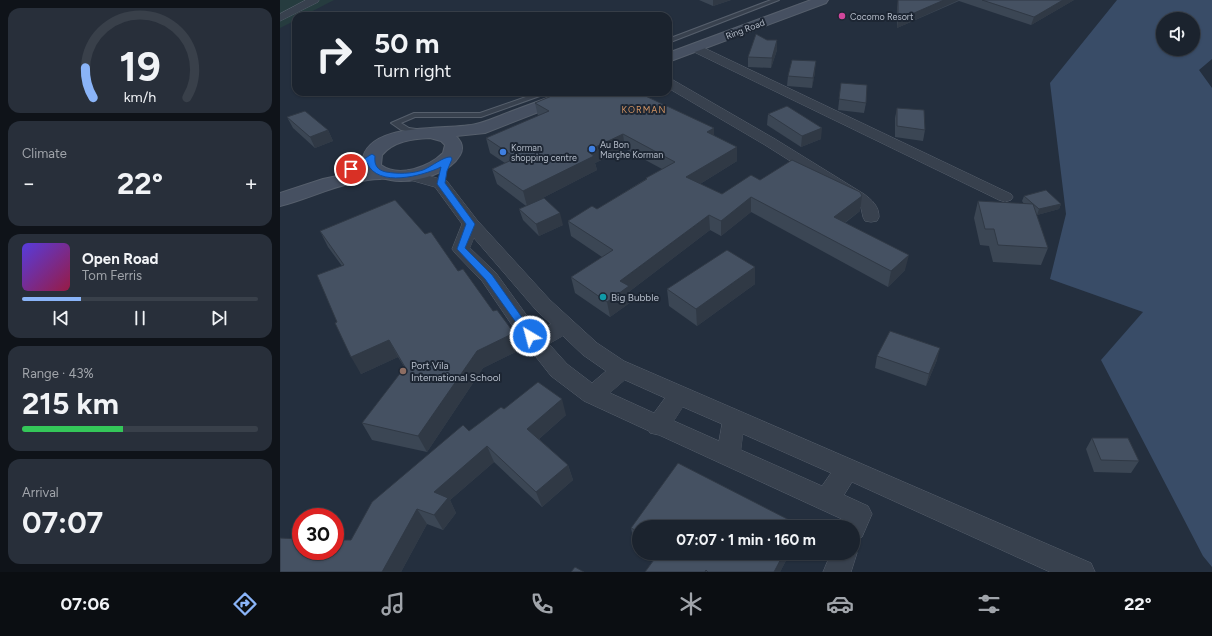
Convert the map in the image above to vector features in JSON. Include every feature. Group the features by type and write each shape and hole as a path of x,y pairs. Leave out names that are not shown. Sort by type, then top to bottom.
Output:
{"main road":[{"name":"Ring Road","path":"672,57 822,0"},
{"path":"328,183 401,136 479,130 567,96"},
{"path":"377,151 371,163 374,169 381,173 394,176 424,172 438,166 479,130"},
{"path":"429,133 452,140 454,145 451,155"},
{"path":"280,200 328,183 354,176 381,173"}],"street":[{"path":"280,18 314,0"},
{"path":"696,48 1005,198"},
{"path":"672,85 770,142 858,197 870,207 872,217"},
{"path":"441,184 443,171 451,155"},
{"path":"409,175 441,184 471,224 533,294 565,326 590,348 622,370 1081,572"},
{"path":"471,224 461,249 489,277 524,329 559,370 592,395 658,426 828,499 858,514 856,520"},
{"path":"536,342 565,326"},
{"path":"592,395 622,370"},
{"path":"658,426 679,395"},
{"path":"728,456 734,420"},
{"path":"828,499 847,469"},
{"path":"837,572 841,560"}],"lane":[{"path":"672,39 776,0"},
{"path":"395,123 414,115 481,115 535,96"},
{"path":"395,123 400,128 406,130 429,133"},
{"path":"377,151 393,134 395,123"}],"green space":[{"path":"280,0 334,0 311,12 292,12 292,22 280,28"}],"water":[{"path":"1117,0 1212,0 1212,59 1199,70 1212,88 1212,567 1203,556 1101,360 1143,312 1050,279 1066,214 1050,83"}],"building":[{"path":"898,0 944,0 898,20"},
{"path":"982,0 1063,0 1034,17"},
{"path":"756,34 767,40 777,40 772,58 748,57"},
{"path":"792,60 816,61 813,78 788,76"},
{"path":"841,83 867,85 866,103 839,99"},
{"path":"552,96 645,96 714,128 707,132 737,147 686,177 722,194 751,175 760,180 792,160 860,192 862,196 834,217 909,255 891,271 751,197 721,221 709,215 620,281 629,286 607,302 571,277 613,250 568,221 592,206 597,209 647,179 646,178 675,162 623,134 587,151 594,156 523,191 492,169 516,158 486,138 549,111 535,103"},
{"path":"787,106 822,128 802,136 768,114"},
{"path":"897,108 924,110 925,130 897,126"},
{"path":"305,111 328,130 310,137 287,117"},
{"path":"1046,190 1061,204 1039,209 1024,196"},
{"path":"544,198 560,213 536,224 519,209"},
{"path":"395,200 425,234 431,232 458,271 463,269 493,311 497,310 514,333 477,351 418,436 362,423 405,367 389,340 351,357 335,323 337,322 317,275 344,265 320,231"},
{"path":"978,201 1033,204 1048,248 998,245 994,229 985,229"},
{"path":"727,250 755,267 696,309 667,289"},
{"path":"890,331 940,348 929,374 877,356"},
{"path":"538,382 562,399 527,429 568,465 536,492 487,446 434,492 448,498 434,515 417,509 382,572 280,572 280,538 292,539 292,560 344,560 344,540 351,540 372,502 463,425 469,431 501,407 504,409"},
{"path":"1092,438 1128,438 1139,461 1101,460"},
{"path":"678,463 789,520 637,520"},
{"path":"654,560 780,560 774,572 708,572 706,570 705,572 645,572"},
{"path":"575,567 584,572 571,572"}],"place":[{"name":"Cocomo Resort","path":"842,16"},
{"name":"Au Bon Marçhe Korman","path":"592,149"},
{"name":"Korman shopping centre","path":"503,152"},
{"name":"Big Bubble","path":"603,297"},
{"name":"Port Vila International School","path":"403,371"}],"district":[{"name":"KORMAN","path":"644,109"}],"route":[{"path":"351,169 372,156 371,163 374,169 381,173 394,176 409,175 424,172 438,166 448,159 443,171 441,184 471,224 461,249 489,277 530,336"}]}
